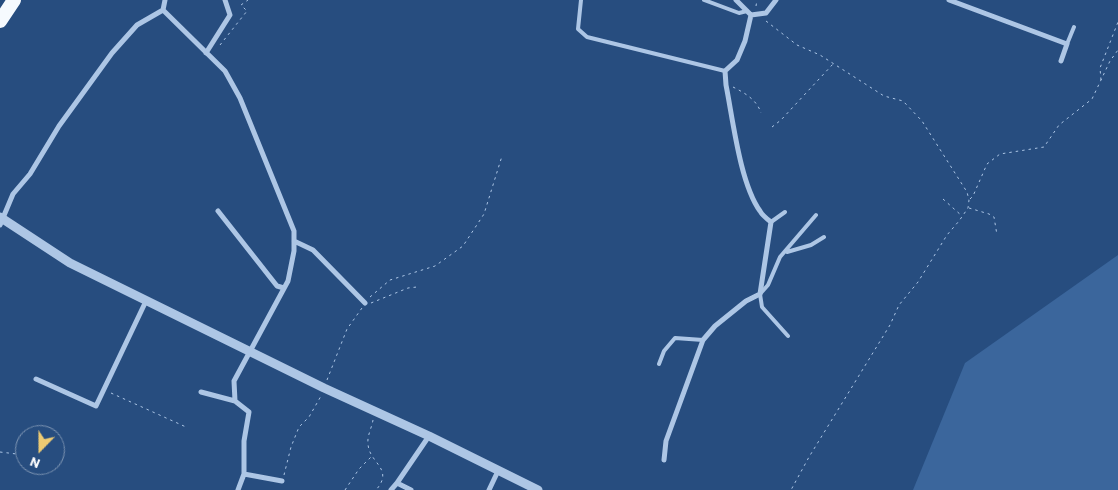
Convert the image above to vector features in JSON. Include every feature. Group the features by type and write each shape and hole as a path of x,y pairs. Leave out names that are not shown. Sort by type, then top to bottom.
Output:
{"highway":[{"path":"0,21 14,0"}],"street":[{"path":"165,0 163,10 138,25 112,54 59,126 30,174 13,194 1,220 70,263 324,388 429,436 538,490"},
{"path":"208,55 230,15 225,0"},
{"path":"736,0 749,13 766,14 776,0"},
{"path":"949,0 1067,44 1061,61"},
{"path":"163,10 225,72 240,98 294,231 294,251 288,281 234,381 234,401"},
{"path":"664,460 666,441 702,340 714,326 746,301 760,294 771,222 760,212 751,194 744,171 726,85 725,71 737,60 745,41 749,13"},
{"path":"218,211 277,286 284,288"},
{"path":"294,241 313,250 365,303"},
{"path":"36,379 96,406 146,301"},
{"path":"201,392 234,401 250,412 244,441 244,474 238,490"},
{"path":"391,490 429,436"},
{"path":"489,490 498,471"},
{"path":"244,474 282,481"},
{"path":"397,483 411,490"}],"lane":[{"path":"581,0 578,29 587,37 725,71"},
{"path":"704,0 739,13 749,13"},
{"path":"1067,44 1074,27"},
{"path":"771,222 785,212"},
{"path":"787,252 791,243 816,215"},
{"path":"788,336 762,307 760,294 768,285 780,258 787,252 811,245 824,237"},
{"path":"659,364 664,351 675,338 702,340"}],"path":[{"path":"208,55 247,11 241,5 248,0"},
{"path":"749,13 756,9 757,0"},
{"path":"749,13 764,20 798,45 820,55 884,96 903,101 922,121 968,192 969,200 968,208 946,236 918,282 899,305 890,326 809,457 791,490"},
{"path":"1102,81 1100,68 1118,22"},
{"path":"969,200 973,196 987,164 1000,154 1044,147 1059,125 1092,99 1110,61 1118,50"},
{"path":"772,127 781,120 833,63"},
{"path":"726,85 746,94 759,106 761,113"},
{"path":"282,481 291,447 299,427 309,417 320,399 347,329 365,303 390,280 435,266 462,246 484,214 502,156"},
{"path":"943,199 962,217"},
{"path":"968,208 994,217 997,235"},
{"path":"365,303 374,303 408,288 417,287"},
{"path":"104,390 186,427"},
{"path":"375,412 367,444 372,456 382,470 383,477 380,486 376,490"},
{"path":"0,452 15,454"},
{"path":"345,490 359,469 372,456"}],"shaded area":[{"path":"1118,255 1118,490 913,490 965,363"}]}
